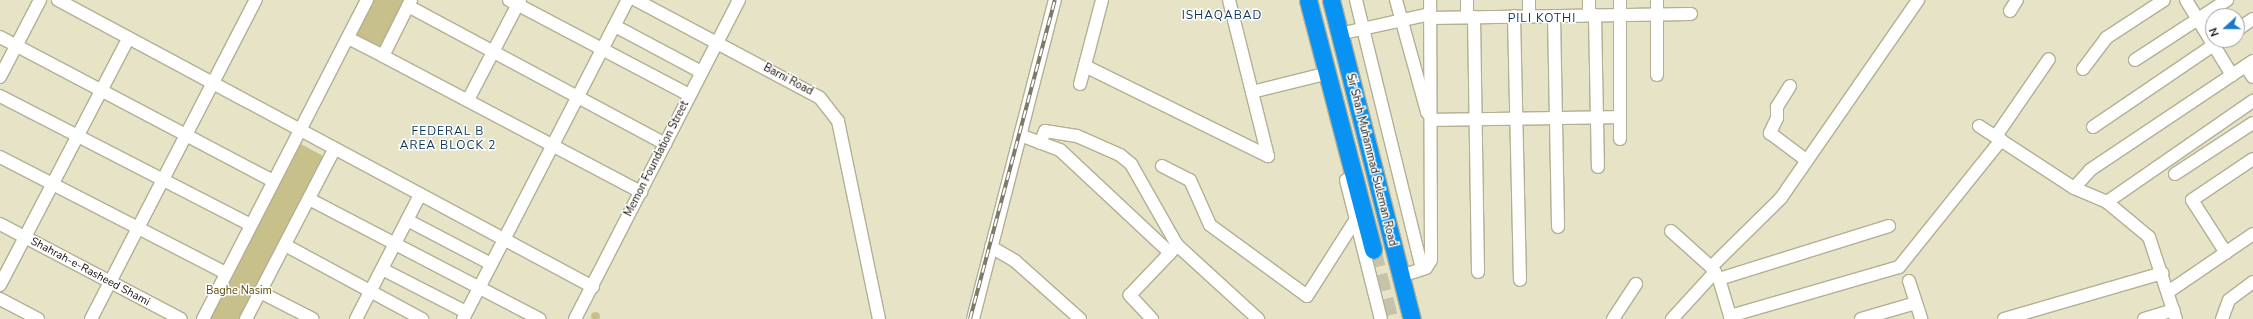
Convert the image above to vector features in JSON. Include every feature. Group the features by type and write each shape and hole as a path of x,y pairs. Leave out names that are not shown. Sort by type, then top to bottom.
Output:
{"highway":[{"name":"Sir Shah Muhammad Suleman Road","path":"1307,0 1373,250"},
{"name":"Sir Shah Muhammad Suleman Road","path":"1331,0 1412,319"}],"street":[{"path":"0,77 40,0"},
{"path":"58,0 212,85 593,286"},
{"path":"91,319 256,0"},
{"path":"202,319 367,0"},
{"path":"382,269 464,316 554,146 628,0"},
{"name":"Barni Road","path":"636,0 820,98 838,121 879,319"},
{"name":"Memon Foundation Street","path":"575,319 641,192 716,42 739,0"},
{"path":"973,319 1055,0"},
{"path":"1080,84 1102,0"},
{"path":"1085,66 1268,156 1229,0"},
{"path":"1307,0 1320,75 1381,319"},
{"path":"1356,0 1364,27 1422,269"},
{"path":"1396,0 1427,112 1433,120"},
{"path":"1400,276 1422,269 1431,260 1433,120 1430,0"},
{"path":"1467,0 1470,17 1475,119 1478,272"},
{"path":"1528,0 1529,16"},
{"path":"1589,0 1592,15 1598,167"},
{"path":"1620,0 1620,139"},
{"path":"1657,0 1657,75"},
{"path":"1672,319 1782,198 1806,160 1918,0"},
{"path":"2010,11 2016,0"},
{"path":"2083,69 2106,38 2164,0"},
{"path":"2186,0 2205,27"},
{"path":"2135,60 2227,0"},
{"path":"468,100 494,51 516,2 689,95"},
{"path":"383,56 410,3 494,51 665,144"},
{"path":"1339,34 1364,27 1430,16 1470,17 1691,14"},
{"path":"1514,16 1520,280"},
{"path":"1554,16 1558,226"},
{"path":"615,26 701,72"},
{"path":"0,37 273,181"},
{"path":"0,285 128,38"},
{"path":"348,38 641,192"},
{"path":"2094,127 2211,48"},
{"path":"2220,48 2232,75"},
{"path":"1671,231 1715,273 1731,317 1899,267 1998,138 2049,59"},
{"path":"2074,188 2090,170 2250,63 2253,77"},
{"path":"1252,92 1320,75"},
{"path":"1790,86 1777,107 1777,118 1770,133 1806,160"},
{"path":"0,96 162,182 251,225"},
{"path":"2106,202 2253,101"},
{"path":"1433,120 1619,117"},
{"path":"2175,174 2253,123"},
{"path":"1979,126 2074,188 2106,202 2150,237 2175,315 2144,319"},
{"path":"1040,143 1045,131 1077,136 1120,155 1131,164 1174,249"},
{"path":"1020,135 1060,150 1174,249 1258,319"},
{"path":"246,319 334,150"},
{"path":"0,157 226,273"},
{"path":"2226,253 2192,200 2253,159"},
{"path":"1162,166 1190,180 1210,225 1307,296 1356,219"},
{"path":"356,319 420,195"},
{"path":"309,199 395,242 540,319"},
{"path":"407,220 491,264"},
{"name":"Shahrah-e-Rasheed Shami","path":"0,224 180,319"},
{"path":"1715,273 1889,226"},
{"path":"2168,292 2253,234"},
{"path":"285,245 422,319"},
{"path":"991,247 1015,261 1080,319"},
{"path":"1152,319 1130,295 1174,249"},
{"path":"2004,319 2162,273"},
{"path":"1909,281 1921,319"},
{"path":"2222,319 2229,300 2253,282"},
{"path":"1613,319 1636,284"},
{"path":"260,292 313,319"},
{"path":"0,299 38,319"},
{"path":"1861,319 1916,303"}],"green space":[{"path":"367,0 412,0 383,56 348,38"},
{"name":"Baghe Nasim","path":"297,142 327,158 241,319 206,319 204,318"},
{"path":"595,311 600,316 595,321 590,316"}],"tunnel":[{"path":"1373,250 1390,319"}],"railway":[{"path":"970,319 1055,0"}],"district":[{"name":"ISHAQABAD","path":"1222,16"},
{"name":"PILI KOTHI","path":"1542,19"},
{"name":"FEDERAL B AREA BLOCK 2","path":"448,139"}]}
